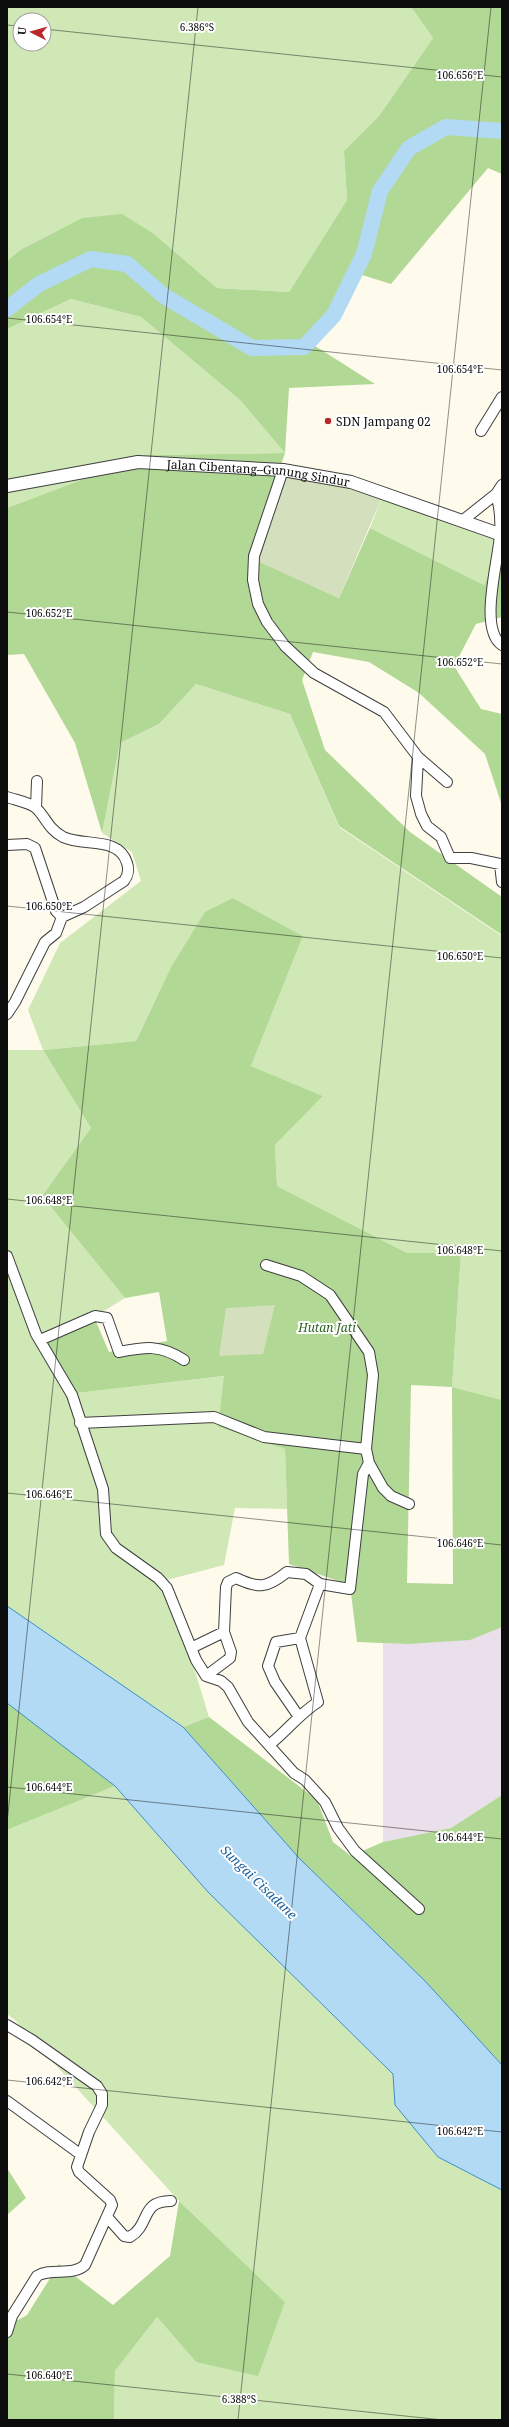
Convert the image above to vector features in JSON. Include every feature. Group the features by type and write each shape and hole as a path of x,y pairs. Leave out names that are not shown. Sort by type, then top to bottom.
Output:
{"street":[{"path":"481,431 502,397"},
{"name":"Jalan Cibentang–Gunung Sindur","path":"7,486 138,462 283,470 351,482 501,535"},
{"path":"283,470 254,556 253,580 258,604 267,622 285,646 314,673 384,712 418,757 447,782"},
{"path":"462,521 500,488"},
{"path":"500,488 501,535 490,614 493,632 502,645"},
{"path":"418,757 416,796 421,814 427,826 441,837 450,858 471,858 500,864 502,882"},
{"path":"36,808 37,781"},
{"path":"7,797 36,808 46,823 62,836 76,842 104,843 122,852 128,866 124,881 84,907 62,917 56,933 45,942 15,1002 7,1014"},
{"path":"7,845 27,844 35,848 56,911 62,917"},
{"path":"7,1256 40,1340 72,1395 103,1489 106,1534 116,1548 158,1578 167,1588 196,1660 206,1676 221,1681 228,1687 248,1722 325,1802 338,1828 355,1851 419,1909"},
{"path":"266,1265 301,1276 330,1295 369,1352 373,1375 366,1449 369,1463 383,1488 391,1496 409,1504"},
{"path":"40,1340 95,1316 107,1318 119,1352 147,1346 171,1351 184,1360"},
{"path":"80,1422 214,1417 264,1437 366,1449"},
{"path":"206,1676 230,1658 231,1652 224,1632 226,1587 228,1582 236,1578 253,1586 272,1584 288,1572 306,1574 320,1584 350,1589 363,1474 369,1463"},
{"path":"269,1745 287,1732 304,1711 318,1702 300,1638 320,1584"},
{"path":"191,1648 224,1632"},
{"path":"299,1717 275,1682 268,1666 276,1642 300,1638"},
{"path":"7,2025 32,2040 90,2082 102,2094 102,2105 80,2154 77,2167 79,2172 110,2200 112,2205 108,2218 85,2265 79,2270 42,2273 37,2276 12,2316 7,2332"},
{"path":"7,2101 80,2154"},
{"path":"108,2218 124,2236 130,2237 139,2232 149,2207 160,2201 171,2201"}],"shaded area":[{"path":"502,1627 502,1795 451,1828 383,1842 383,1643 407,1644"}],"green space":[{"path":"7,7 411,7 433,38 379,116 344,151 347,200 289,292 217,288 154,234 82,218 20,250 7,261"},
{"path":"411,7 502,7 502,174 488,168 391,284 349,271 312,344 375,384 289,388 285,453 240,400 141,317 71,299 7,329 7,261 20,250 82,218 122,214 154,234 217,288 289,292 347,200 344,151 379,116 433,38"},
{"path":"71,299 141,317 240,400 285,453 147,455 7,508 7,329"},
{"path":"285,453 250,557 339,598 370,528 484,585 502,540 502,617 476,624 454,666 481,709 502,714 502,806 485,754 419,693 369,662 313,652 302,680 325,750 410,832 502,897 502,935 339,826 290,714 196,684 159,724 120,743 102,833 75,743 24,654 7,655 7,508 147,455"},
{"path":"284,474 365,490 382,497 339,598 250,558"},
{"path":"382,497 501,540 484,585 370,528"},
{"path":"196,684 290,714 339,827 502,936 502,1400 452,1387 461,1253 407,1253 277,1186 275,1145 323,1096 251,1066 303,936 233,898 205,913 171,967 136,1041 43,1050 28,1010 60,943 141,881 132,852 102,833 120,743 159,724"},
{"name":"Hutan Jati","path":"233,898 303,936 251,1066 323,1096 275,1145 277,1186 407,1253 461,1253 452,1387 502,1400 502,1627 470,1640 407,1644 357,1642 350,1585 289,1564 285,1449 218,1427 224,1376 77,1393 42,1337 94,1317 109,1352 167,1341 159,1292 125,1298 42,1196 91,1128 43,1050 136,1041 171,967 205,912","holes":["411,1385 452,1387 453,1584 407,1583"]},
{"path":"7,1050 43,1050 91,1128 42,1196 125,1298 94,1317 77,1393 225,1376 218,1427 285,1449 287,1509 235,1508 224,1565 167,1580 209,1717 183,1727 7,1606"},
{"path":"275,1305 263,1354 219,1356 226,1308"},
{"path":"7,1703 17,1710 115,1786 7,1830"},
{"path":"209,1717 317,1800 333,1842 351,1856 383,1842 451,1828 502,1795 502,2065 425,1981 299,1858 183,1727"},
{"path":"115,1786 208,1892 393,2074 395,2105 438,2157 502,2190 502,2420 114,2420 115,2371 157,2317 196,2362 285,2302 179,2201 15,2020 7,2014 7,1830"},
{"path":"7,2168 26,2198 7,2215"},
{"path":"179,2201 285,2302 258,2376 196,2362 157,2317 115,2371 114,2420 7,2420 7,2326 27,2315 59,2264 113,2305 170,2256"}],"water":[{"name":"Sungai Cisadane","path":"7,1606 183,1727 299,1858 425,1981 502,2065 502,2190 438,2157 395,2105 393,2074 208,1892 115,1786 7,1703"}],"waterway":[{"path":"7,309 39,284 91,259 127,264 164,296 252,348 304,347 334,315 364,254 380,191 409,148 446,127 502,131"}],"place":[{"name":"SDN Jampang 02","path":"328,421"}]}
